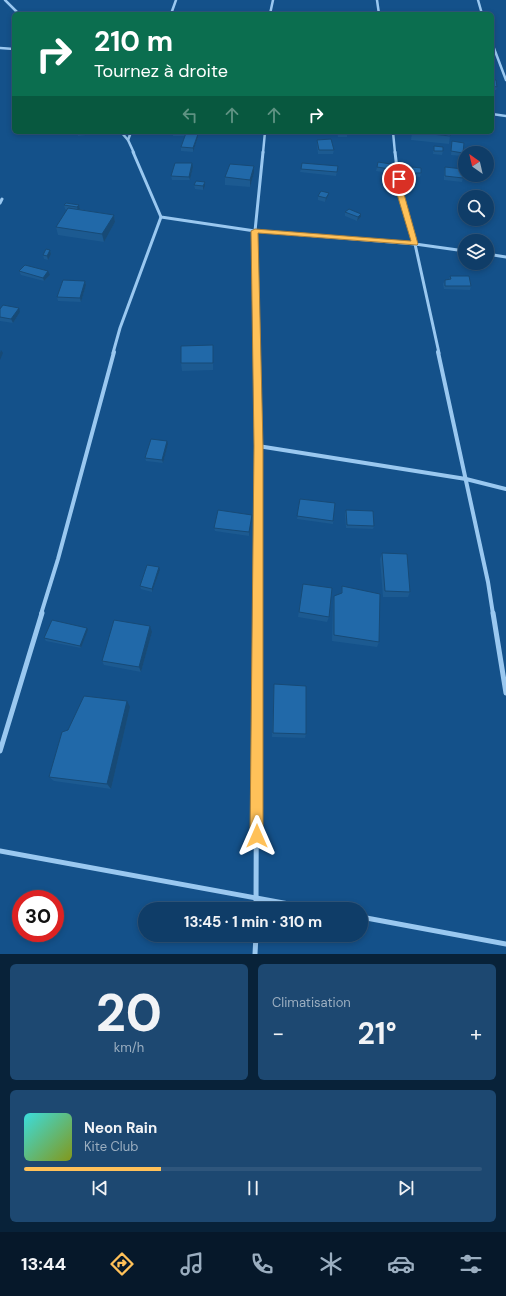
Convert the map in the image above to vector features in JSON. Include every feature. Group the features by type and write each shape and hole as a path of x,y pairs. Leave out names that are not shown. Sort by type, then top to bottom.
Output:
{"street":[{"path":"5,0 17,12"},
{"path":"172,12 176,0"},
{"path":"270,12 273,0"},
{"path":"377,0 379,12"},
{"path":"478,0 481,12"},
{"path":"0,48 12,49"},
{"path":"494,48 506,80"},
{"path":"494,114 506,116"},
{"path":"0,751 58,559 120,328 161,217 128,140 123,134"},
{"path":"128,140 130,134"},
{"path":"256,902 258,446 255,231 264,134"},
{"path":"393,134 400,194 415,244 488,582 506,693"},
{"path":"161,217 255,231 415,244 458,250"},
{"path":"494,255 506,257"},
{"path":"258,446 466,479 506,489"},
{"path":"0,851 278,902"},
{"path":"368,918 506,944"},
{"path":"255,954 256,942"}],"building":[{"path":"494,80 496,80 497,87 494,86"},
{"path":"186,134 198,134 193,148 181,147"},
{"path":"432,134 450,134 450,136"},
{"path":"331,139 334,150 319,150 317,140"},
{"path":"452,141 464,143 464,146 458,146 458,152 451,151"},
{"path":"434,146 443,147 443,151 434,151"},
{"path":"378,162 397,165 396,170 377,167"},
{"path":"175,163 192,163 189,177 171,176"},
{"path":"302,163 338,166 337,172 301,169"},
{"path":"230,164 254,166 250,180 225,177"},
{"path":"412,167 421,168 421,173 412,173"},
{"path":"445,167 458,168 458,177 445,176"},
{"path":"196,181 205,182 203,186 194,185"},
{"path":"321,191 329,193 326,198 318,196"},
{"path":"66,203 79,205 77,207 64,205"},
{"path":"68,208 114,215 102,234 56,227"},
{"path":"349,209 361,214 358,217 345,212"},
{"path":"46,249 50,250 47,256 43,255"},
{"path":"25,265 48,271 43,278 19,271"},
{"path":"450,276 469,276 471,286 445,286 445,280 451,279"},
{"path":"63,280 85,281 80,298 57,297"},
{"path":"3,305 19,308 11,319 0,317 0,309"},
{"path":"213,345 213,363 181,363 181,346"},
{"path":"151,439 167,441 162,460 145,458"},
{"path":"300,499 335,503 333,521 297,516"},
{"path":"218,510 252,515 249,532 214,528"},
{"path":"346,510 373,511 374,526 347,525"},
{"path":"382,553 407,554 410,592 385,591"},
{"path":"147,565 159,567 152,589 140,586"},
{"path":"303,584 332,588 329,617 299,612"},
{"path":"342,586 380,594 379,642 334,635 334,596 342,593"},
{"path":"52,620 87,628 80,646 44,638"},
{"path":"114,620 150,626 139,667 102,661"},
{"path":"274,684 306,686 306,734 273,733"},
{"path":"84,696 127,701 107,784 49,777 62,732 68,730"}],"route":[{"path":"257,836 258,446 255,231 415,244 400,194 399,179"}]}
